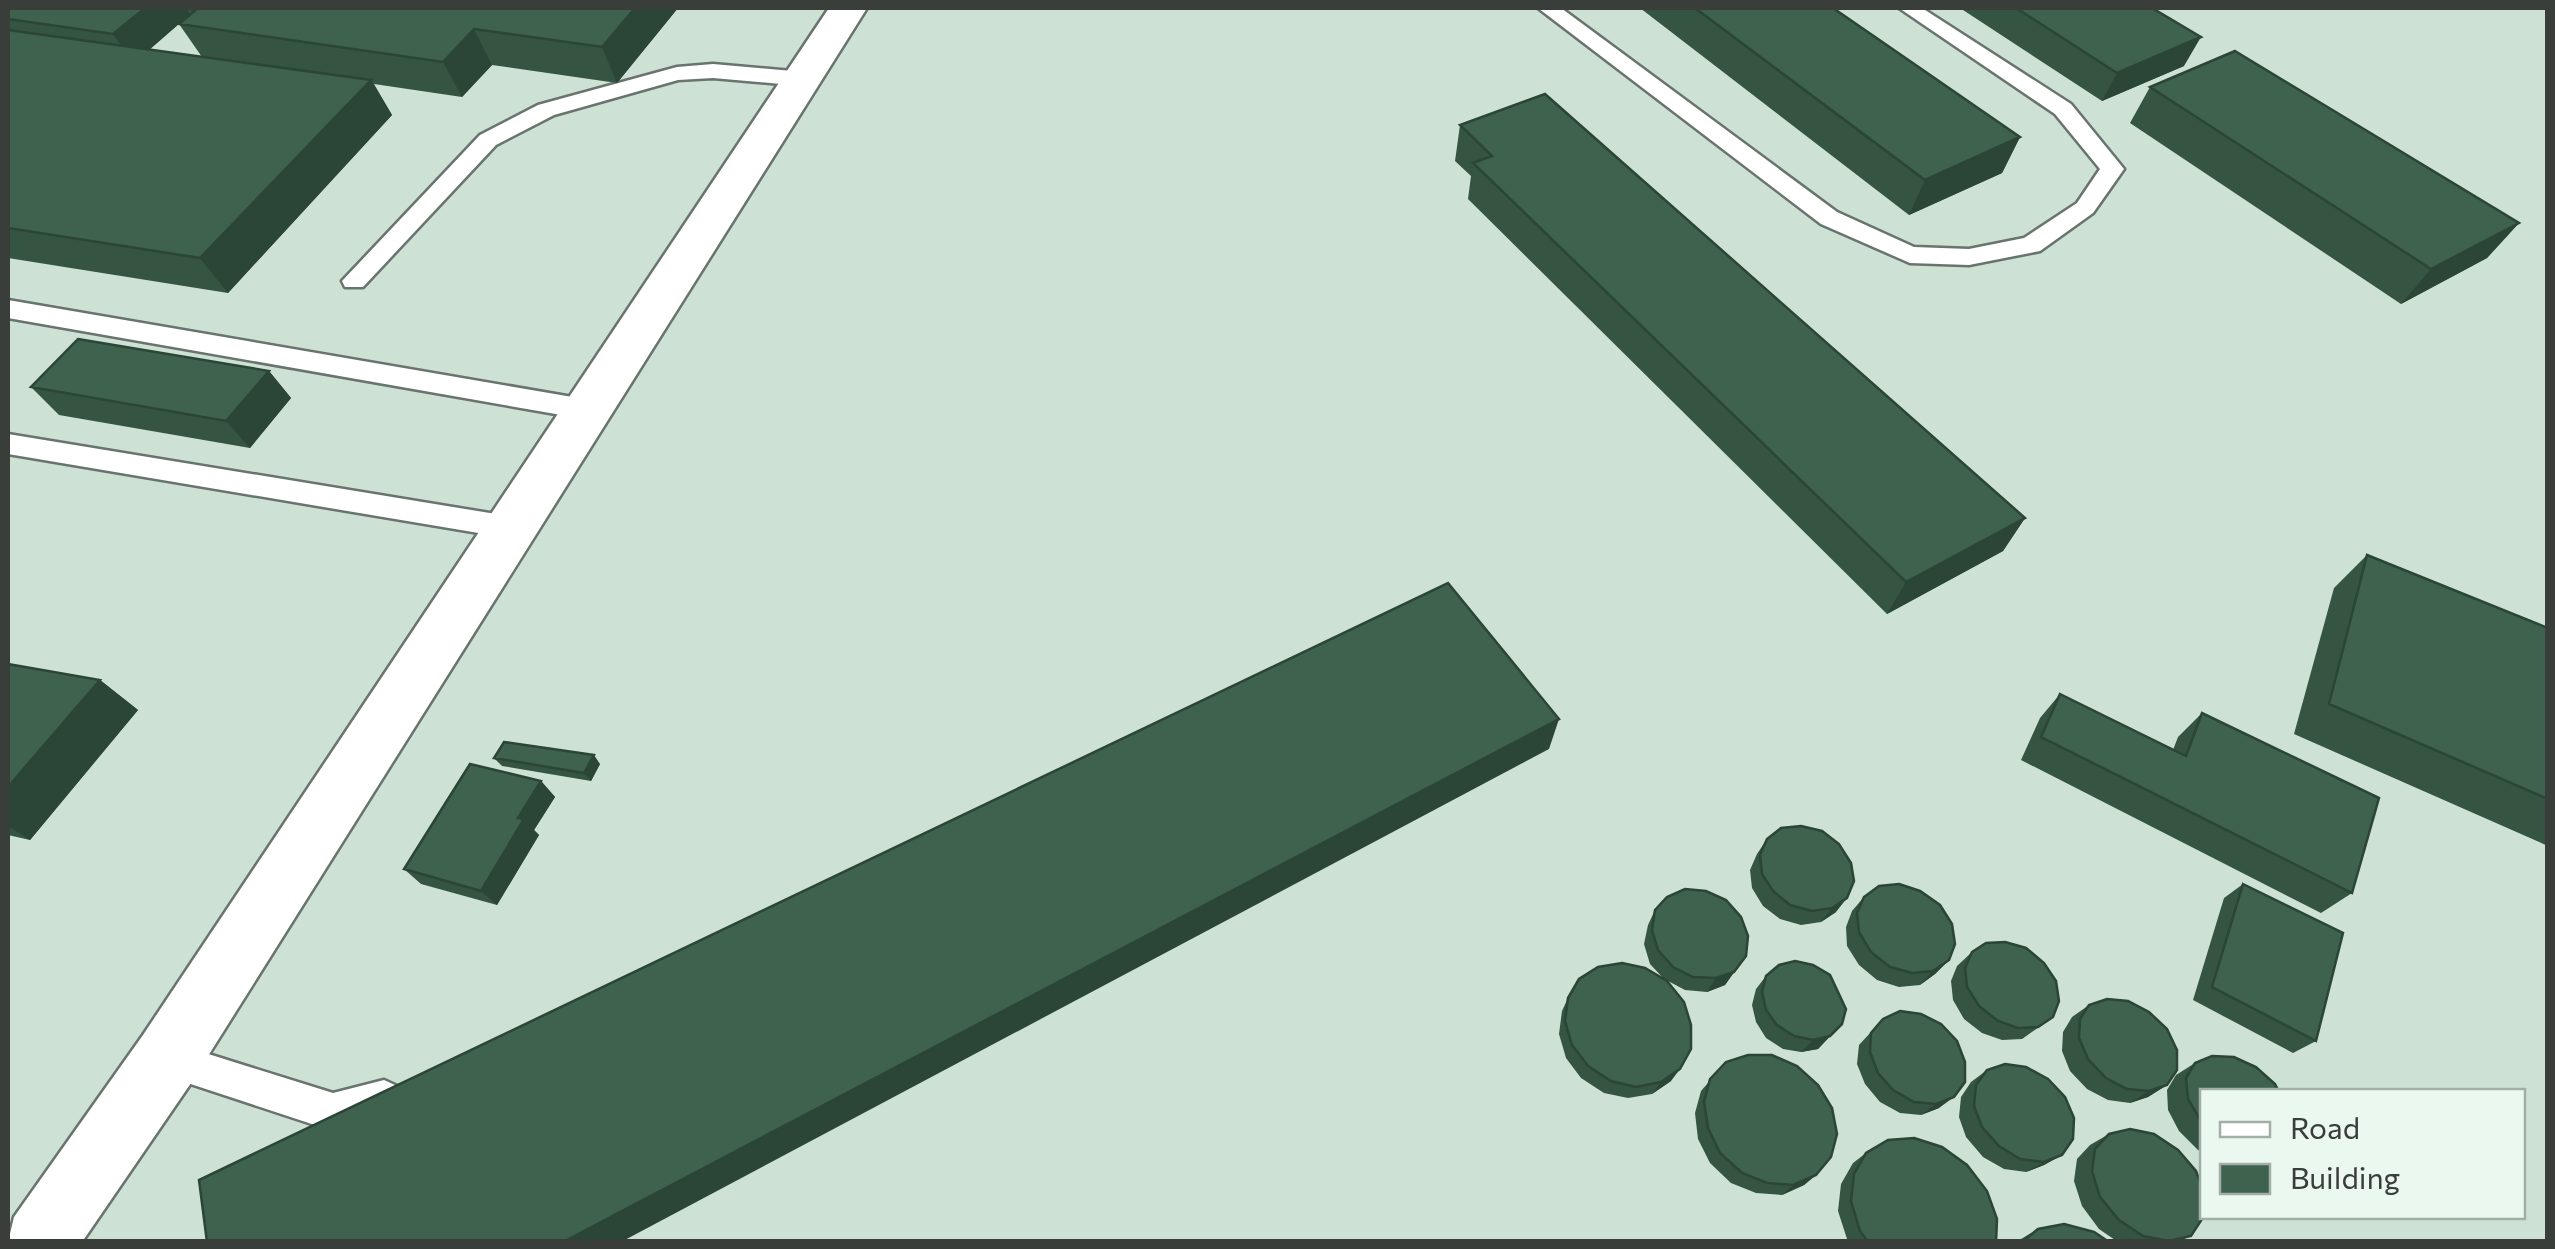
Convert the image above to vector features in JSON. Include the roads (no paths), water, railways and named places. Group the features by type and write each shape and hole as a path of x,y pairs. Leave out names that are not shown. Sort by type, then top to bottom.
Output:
{"street":[{"path":"39,1242 166,1059 848,8"}],"lane":[{"path":"1548,8 1829,218 1910,254 1969,257 2031,244 2085,208 2112,169 2063,109 1909,8"},
{"path":"354,281 488,140 546,110 678,74 713,71 802,79"},
{"path":"8,309 590,410"},
{"path":"8,444 514,528"},
{"path":"166,1059 333,1112 370,1105 424,1083"}]}
